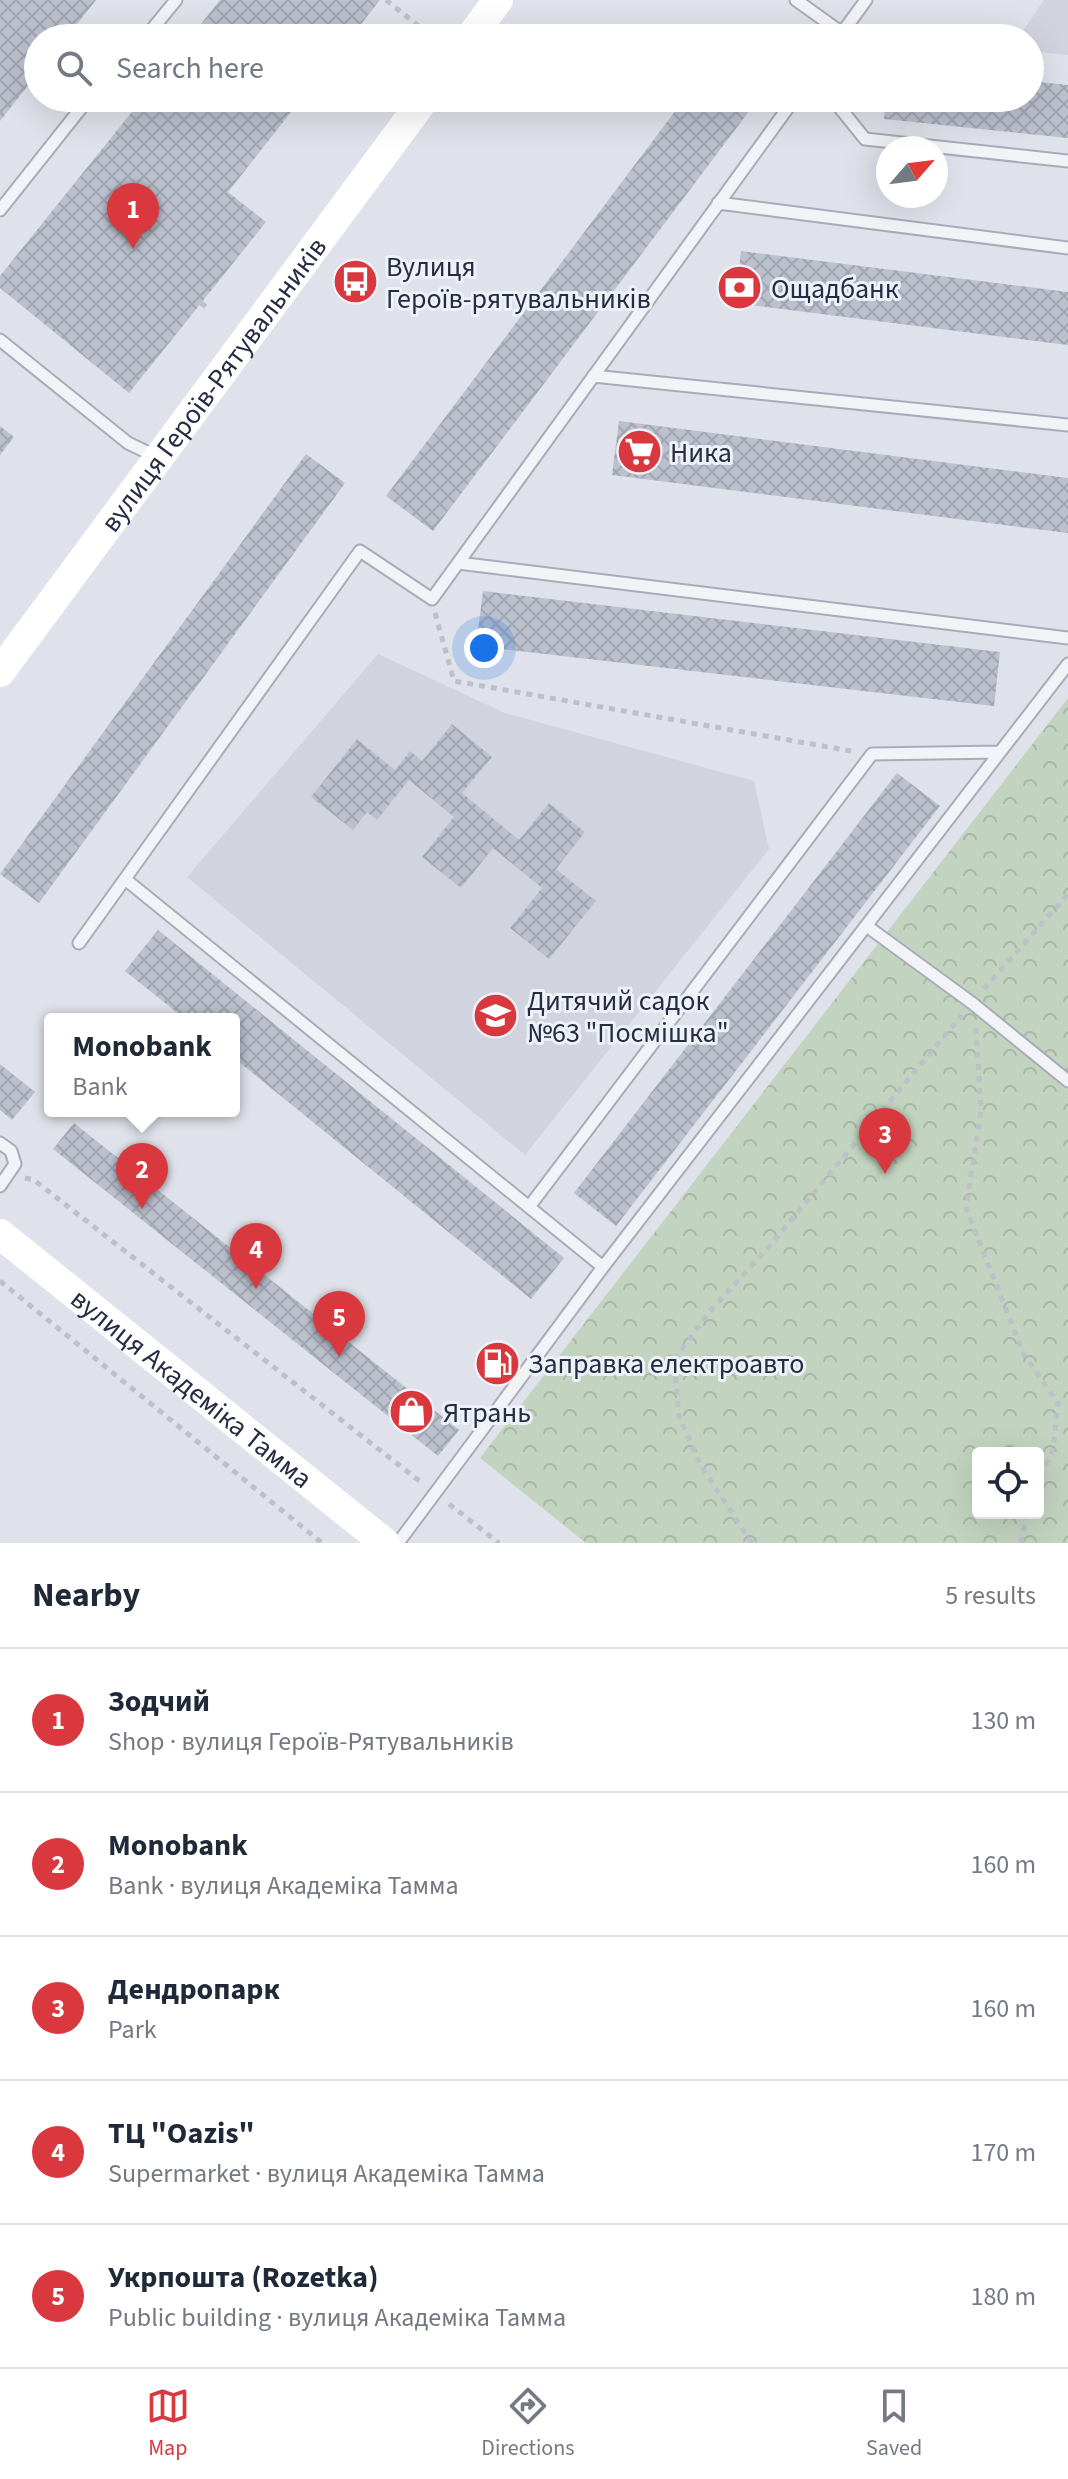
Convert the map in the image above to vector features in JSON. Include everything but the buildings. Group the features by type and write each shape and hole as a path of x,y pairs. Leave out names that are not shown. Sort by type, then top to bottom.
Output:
{"main road":[{"path":"480,24 498,0"},
{"name":"вулиця Героїв-Рятувальників","path":"0,672 415,112"},
{"name":"вулиця Академіка Тамма","path":"0,1234 385,1543"}],"lane":[{"path":"156,24 176,0"},
{"path":"796,0 826,24"},
{"path":"848,24 866,0"},
{"path":"0,210 78,112"},
{"path":"79,943 360,551 432,599 785,112"},
{"path":"843,112 865,139 1068,161"},
{"path":"718,203 1068,248"},
{"path":"0,340 128,443 158,457"},
{"path":"593,376 1068,425"},
{"path":"458,563 1068,638"},
{"path":"398,1543 603,1267 1068,664"},
{"path":"529,1207 872,754 1000,752"},
{"path":"125,879 603,1267"},
{"path":"868,927 972,1003 1068,1081"},
{"path":"0,1143 11,1151 15,1164 4,1181"}],"path":[{"path":"386,0 416,24"},
{"path":"201,303 209,309"},
{"path":"432,599 454,681 872,754"},
{"path":"752,1543 701,1466 679,1416 674,1360 710,1311 767,1249 972,1003 1068,894"},
{"path":"972,1003 979,1052 981,1111 966,1208 1024,1355 1058,1403 1053,1450 1044,1469"},
{"path":"4,1181 34,1180 499,1543"},
{"path":"0,1281 322,1543"},
{"path":"1021,1543 1026,1519"}],"shaded area":[{"path":"1044,0 1068,0 1068,55 1044,52 1044,24 1028,24"},
{"name":"Дитячий садок №63 \"Посмішка\"","path":"378,654 505,713 754,781 769,849 525,1155 187,877"}],"green space":[{"path":"1068,698 1068,1543 586,1543 480,1458"}],"place":[{"name":"Зодчий","path":"133,249"},
{"name":"Вулиця Героїв-рятувальників","path":"355,282"},
{"name":"Ощадбанк","path":"740,288"},
{"name":"Ника","path":"639,452"},
{"name":"Дитячий садок №63 \"Посмішка\"","path":"496,1016"},
{"name":"Дендропарк","path":"885,1174"},
{"name":"Monobank","path":"142,1209"},
{"name":"ТЦ \"Oazis\"","path":"256,1289"},
{"name":"Укрпошта (Rozetka)","path":"339,1357"},
{"name":"Заправка електроавто","path":"497,1363"},
{"name":"Ятрань","path":"412,1412"}]}
